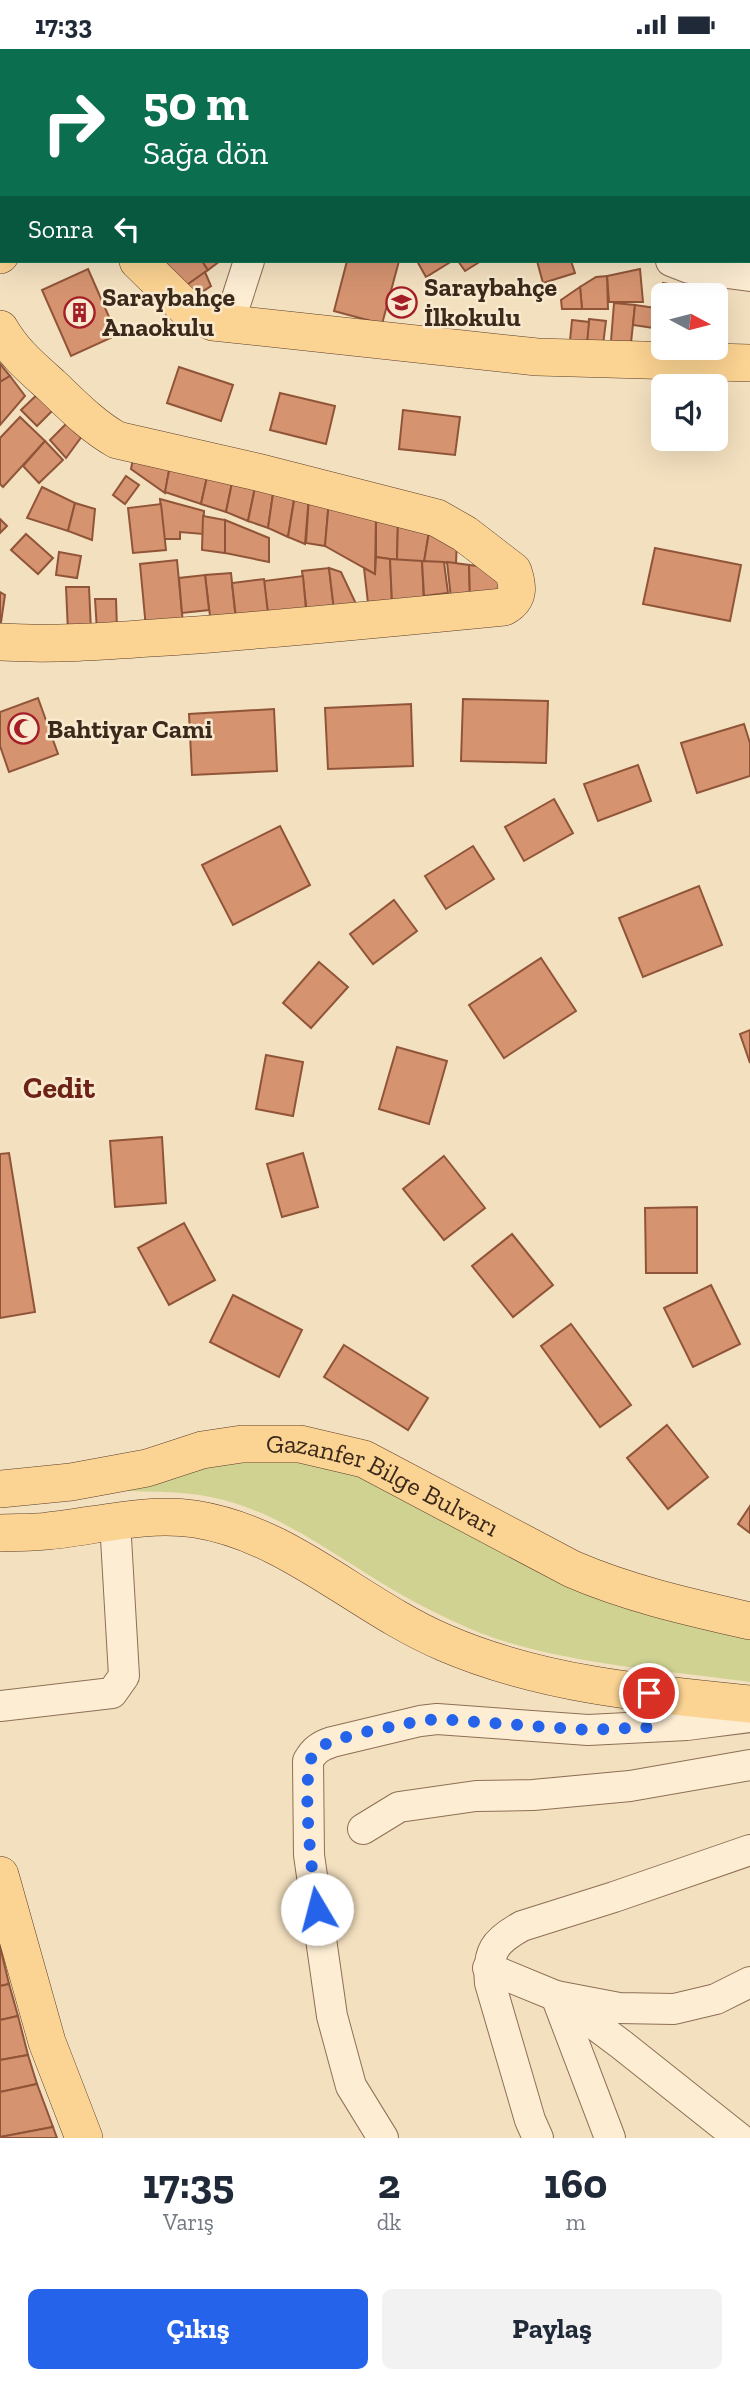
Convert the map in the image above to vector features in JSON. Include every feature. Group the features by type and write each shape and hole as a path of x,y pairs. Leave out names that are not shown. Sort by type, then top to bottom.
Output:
{"main road":[{"path":"140,263 190,312 213,322 537,357 750,363"},
{"path":"0,329 15,352 82,415 117,440 437,518 465,534 508,566 513,571 517,593 512,602 504,607 371,620 104,641 0,642"},
{"name":"Gazanfer Bilge Bulvarı","path":"0,1489 71,1482 147,1468 202,1450 242,1444 300,1444 364,1459 572,1569 604,1583 660,1600 750,1621"},
{"path":"0,1533 45,1531 132,1517 194,1519 246,1531 442,1642 493,1661 546,1675 651,1710 750,1704"},
{"path":"0,1875 47,2042 84,2138"}],"street":[{"path":"229,323 248,263"},
{"path":"676,263 689,268 750,276"},
{"path":"0,1706 112,1693 124,1676 115,1521"},
{"path":"383,2138 351,2086 332,2016 309,1855 308,1761 313,1753 319,1747 332,1742 437,1719 588,1730 651,1710 687,1725 750,1717"},
{"path":"363,1829 399,1807 476,1795 533,1795 631,1786 750,1765"},
{"path":"538,2138 530,2120 494,1999 488,1968 495,1946 509,1933 522,1926 750,1850"},
{"path":"488,1968 556,1996 618,2008 674,2010 716,1999 750,1982"},
{"path":"556,1996 610,2138"},
{"path":"556,1996 739,2138"}],"green space":[{"path":"301,1457 351,1466 750,1627 750,1682 599,1663 524,1647 488,1636 429,1609 302,1534 248,1508 200,1495 126,1491 134,1482 232,1458"}],"building":[{"path":"158,263 203,263 208,270 187,285"},
{"path":"203,263 217,263 208,270"},
{"path":"346,263 398,263 382,324 334,311"},
{"path":"418,263 449,263 426,277"},
{"path":"459,263 478,263 465,271"},
{"path":"538,263 572,263 575,273 543,283"},
{"name":"Saraybahçe Anaokulu","path":"88,269 117,335 71,356 42,290"},
{"path":"640,269 643,302 609,302 607,276"},
{"path":"205,272 211,286 191,299 184,287"},
{"path":"607,276 608,309 582,309 580,287 596,277"},
{"path":"580,287 582,309 562,309 561,300"},
{"path":"614,303 635,305 631,343 611,341"},
{"path":"635,305 651,307 651,328 633,325"},
{"path":"589,319 606,321 602,353 586,351"},
{"path":"572,320 589,322 586,353 569,351"},
{"path":"0,364 10,376 0,382"},
{"path":"179,367 233,385 221,421 167,403"},
{"path":"10,376 25,396 0,425 0,382"},
{"path":"44,388 60,403 37,426 21,410"},
{"path":"280,393 335,406 326,444 270,430"},
{"path":"403,410 460,417 455,455 399,449"},
{"path":"20,417 45,441 3,487 0,484 0,438"},
{"path":"72,418 85,432 66,458 50,440"},
{"path":"45,441 63,460 39,483 23,466"},
{"path":"134,454 171,460 165,493 131,469"},
{"path":"171,460 209,468 201,504 165,492"},
{"path":"209,468 233,478 226,512 201,504"},
{"path":"126,476 139,485 125,504 113,495"},
{"path":"233,478 256,483 248,521 226,512"},
{"path":"256,483 274,487 268,528 248,521"},
{"path":"42,487 75,503 68,531 27,518"},
{"path":"274,487 295,493 288,537 268,528"},
{"path":"295,495 309,496 305,544 288,537"},
{"path":"309,496 329,500 325,546 306,543"},
{"path":"160,499 204,511 203,534 180,532 180,539 164,539"},
{"path":"329,500 376,515 375,574 325,546"},
{"path":"75,503 95,509 92,540 68,531"},
{"path":"161,504 166,550 133,553 128,508"},
{"path":"376,515 398,521 397,560 376,557"},
{"path":"203,516 225,520 225,553 202,550"},
{"path":"0,519 7,526 0,533"},
{"path":"225,520 269,538 269,562 225,553"},
{"path":"398,521 430,526 424,562 397,560"},
{"path":"430,526 457,539 456,563 424,562"},
{"path":"26,534 53,558 38,574 11,550"},
{"path":"655,548 741,565 730,621 643,604"},
{"path":"59,552 81,556 77,578 56,575"},
{"path":"376,557 390,559 392,603 368,603 364,568 375,574"},
{"path":"390,559 422,561 424,604 392,603"},
{"path":"177,560 183,624 146,628 140,564"},
{"path":"422,561 444,562 448,593 424,596"},
{"path":"447,562 469,565 470,598 451,598"},
{"path":"469,565 497,568 502,598 470,598"},
{"path":"329,568 334,610 307,614 302,571"},
{"path":"329,568 341,572 358,608 334,610"},
{"path":"231,573 236,621 211,624 205,575"},
{"path":"205,575 209,610 182,613 179,578"},
{"path":"303,576 306,610 268,614 264,581"},
{"path":"264,579 268,614 236,618 232,583"},
{"path":"66,587 89,587 91,631 68,632"},
{"path":"0,592 5,595 0,629"},
{"path":"95,599 116,599 117,630 97,631"},
{"name":"Bahtiyar Cami","path":"38,698 58,754 9,772 0,746 0,712"},
{"path":"463,699 548,701 546,763 461,761"},
{"path":"411,704 413,766 328,769 325,708"},
{"path":"274,709 277,771 192,775 189,714"},
{"path":"744,724 750,743 750,776 697,793 681,743"},
{"path":"638,765 651,801 598,821 584,784"},
{"path":"554,799 573,833 524,861 505,827"},
{"path":"280,826 310,885 233,925 202,865"},
{"path":"473,846 494,879 446,909 425,876"},
{"path":"699,886 722,945 643,977 619,918"},
{"path":"394,900 417,931 373,964 350,934"},
{"path":"541,958 576,1011 504,1058 469,1005"},
{"path":"319,962 348,987 311,1028 283,1003"},
{"path":"750,1030 750,1063 740,1034"},
{"path":"397,1047 447,1061 429,1124 379,1109"},
{"path":"266,1055 303,1062 293,1116 256,1109"},
{"path":"162,1137 166,1203 115,1207 110,1141"},
{"path":"9,1153 35,1312 0,1318 0,1154"},
{"path":"303,1153 318,1207 282,1217 267,1164"},
{"path":"444,1156 485,1208 444,1240 403,1189"},
{"path":"697,1207 697,1273 646,1273 645,1208"},
{"path":"184,1223 215,1280 169,1305 138,1248"},
{"path":"512,1234 553,1285 513,1317 472,1266"},
{"path":"711,1285 740,1344 693,1367 664,1308"},
{"path":"233,1295 302,1330 279,1377 210,1342"},
{"path":"571,1324 631,1405 600,1427 541,1346"},
{"path":"344,1345 428,1398 408,1430 324,1377"},
{"path":"667,1425 708,1477 668,1509 627,1458"},
{"path":"750,1506 750,1533 738,1524"},
{"path":"0,1946 9,1984 0,1986"},
{"path":"9,1984 18,2016 0,2020 0,1986"},
{"path":"18,2016 28,2055 0,2060 0,2020"},
{"path":"28,2055 37,2084 0,2092 0,2060"},
{"path":"37,2084 53,2127 0,2137 0,2092"},
{"path":"53,2127 57,2138 0,2138 0,2137"}],"place":[{"name":"Saraybahçe İlkokulu","path":"401,302"},
{"name":"Saraybahçe Anaokulu","path":"79,312"},
{"name":"Bahtiyar Cami","path":"24,729"}],"district":[{"name":"Cedit","path":"59,1088"}],"route":[{"path":"317,1909 309,1855 308,1761 319,1747 437,1719 588,1730 652,1727 658,1710 649,1693"}]}
